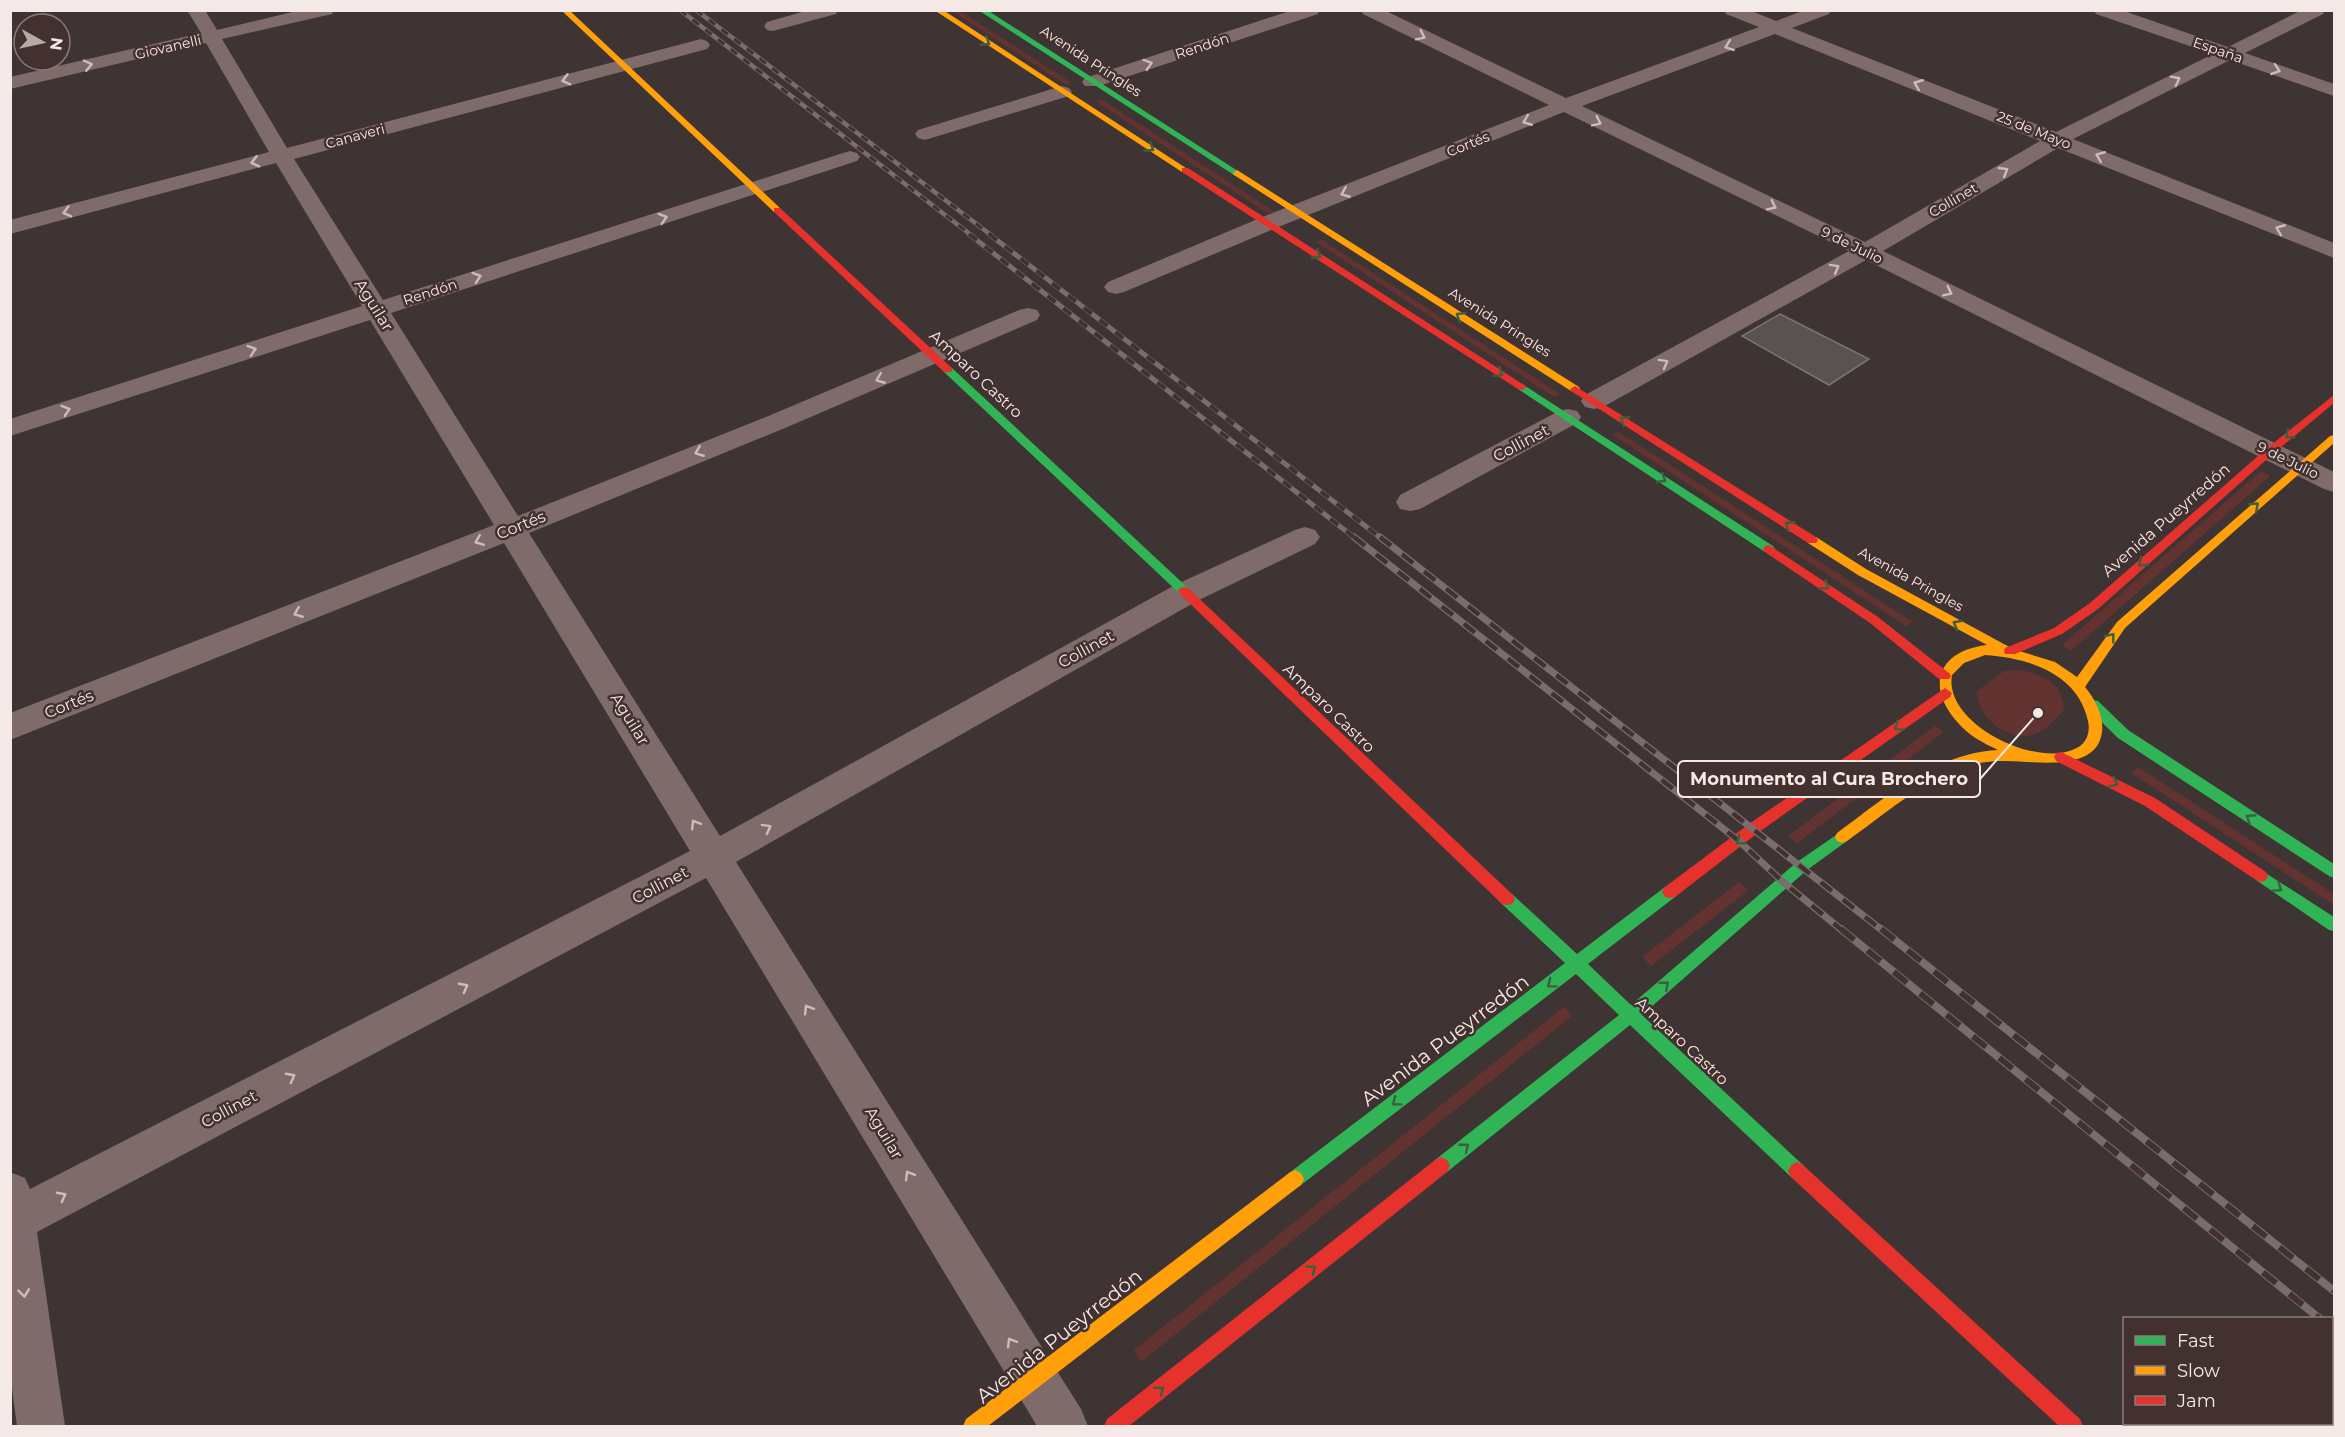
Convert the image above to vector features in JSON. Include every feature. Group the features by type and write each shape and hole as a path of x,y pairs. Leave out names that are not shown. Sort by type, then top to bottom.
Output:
{"main road":[{"name":"Amparo Castro","path":"564,10 752,189 1186,593 1575,966 2073,1426"},
{"path":"938,10 1568,417 1874,620 1944,676"},
{"name":"Avenida Pringles","path":"981,10 1862,572 2009,651"},
{"name":"Avenida Pueyrredón","path":"2009,651 2058,631 2094,606 2270,451 2334,398"},
{"path":"2078,686 2121,625 2334,438"},
{"path":"2033,756 2009,750 1977,732 1953,709 1945,693 1944,676 1951,663 1965,654 1985,650 2009,651 2035,658 2059,670 2078,686 2093,705 2123,734 2334,872"},
{"name":"Avenida Pueyrredón","path":"973,1426 1754,828 1945,693"},
{"path":"1114,1426 1630,1016 1802,866 1924,779 1954,764 1983,757 2061,758 2082,752 2095,740 2099,724 2093,705"},
{"path":"2061,758 2150,802 2334,925"}],"street":[{"name":"Giovanelli","path":"10,83 205,24 326,10"},
{"path":"773,26 830,10"},
{"name":"Rendón","path":"1092,82 1312,10"},
{"name":"9 de Julio","path":"1369,10 1866,251 2334,483"},
{"name":"25 de Mayo","path":"1732,10 2334,251"},
{"name":"Cortés","path":"1116,287 1268,223 1563,106 1778,29 1823,10"},
{"name":"España","path":"2102,10 2334,90"},
{"name":"Collinet","path":"1594,401 1866,251 2058,139 2317,10"},
{"name":"Aguilar","path":"205,24 281,155 715,856 1033,1379 1064,1426"},
{"name":"Canaveri","path":"10,227 701,45"},
{"path":"925,134 1062,92"},
{"name":"Rendón","path":"10,428 850,157"},
{"name":"Cortés","path":"10,727 511,529 934,357 1028,315"},
{"name":"Collinet","path":"1410,502 1568,417"},
{"name":"Collinet","path":"12,1212 715,856 1186,593 1305,537"},
{"path":"12,1212 41,1426"}],"shaded area":[{"path":"952,11 960,11 1072,83 1066,85"},
{"path":"1101,99 1275,212 1269,214 1095,101"},
{"path":"1322,240 1560,394 1554,397 1316,242"},
{"path":"1619,432 1913,622 1906,626 1613,435"},
{"path":"2261,471 2270,476 2071,651 2062,645"},
{"path":"2022,670 2051,682 2060,693 2064,710 2043,730 2032,735 2021,736 2000,728 1991,721 1979,702 1977,691 2004,671"},
{"path":"1935,726 1944,732 1797,843 1788,836"},
{"path":"2138,767 2334,894 2334,905 2131,773"},
{"path":"1739,882 1749,890 1651,966 1642,957"},
{"path":"1564,1007 1572,1016 1141,1362 1134,1350"}],"building":[{"path":"1780,314 1869,359 1829,385 1742,336"}],"railway":[{"path":"680,10 971,235"},
{"path":"696,10 991,235"},
{"path":"969,234 1356,539"},
{"path":"989,234 1382,539"},
{"path":"1354,537 1739,841 1783,882 1843,931"},
{"path":"1380,537 1883,931"},
{"path":"1841,929 2318,1317"},
{"path":"1881,929 2334,1291"}],"traffic: fast":[{"path":"981,10 1237,173"},
{"path":"948,370 1184,591"},
{"path":"1522,387 1769,549"},
{"path":"2093,705 2123,734 2334,872"},
{"path":"1441,1166 1630,1016 1802,866 1842,837"},
{"path":"2261,876 2334,925"},
{"path":"1295,1179 1670,892"},
{"path":"1507,899 1797,1171"}],"traffic: slow":[{"path":"564,10 777,210"},
{"path":"937,10 1185,170"},
{"path":"1237,173 1575,389"},
{"path":"2078,686 2121,625 2334,438"},
{"path":"1812,540 1862,572 2008,651"},
{"path":"1985,650 2042,661 2059,670 2073,682 2084,695 2092,710 2096,725 2094,738 2087,748 2073,756 2036,757 2004,748 1964,721 1954,709 1947,695 1946,675 1949,668 1959,659 1985,650"},
{"path":"1842,837 1908,789 1943,769 1982,757 2033,756"},
{"path":"973,1426 1295,1179"}],"traffic: jam":[{"path":"1185,170 1522,387"},
{"path":"777,210 948,370"},
{"path":"1575,389 1812,540"},
{"path":"2010,651 2058,631 2094,606 2270,451 2334,398"},
{"path":"1769,549 1874,620 1944,676"},
{"path":"1184,591 1507,899"},
{"path":"1670,892 1754,828 1945,693"},
{"path":"2061,757 2150,802 2261,876"},
{"path":"1114,1426 1441,1166"},
{"path":"1797,1171 2073,1426"}],"place":[{"name":"Monumento al Cura Brochero","path":"2038,713"}]}
